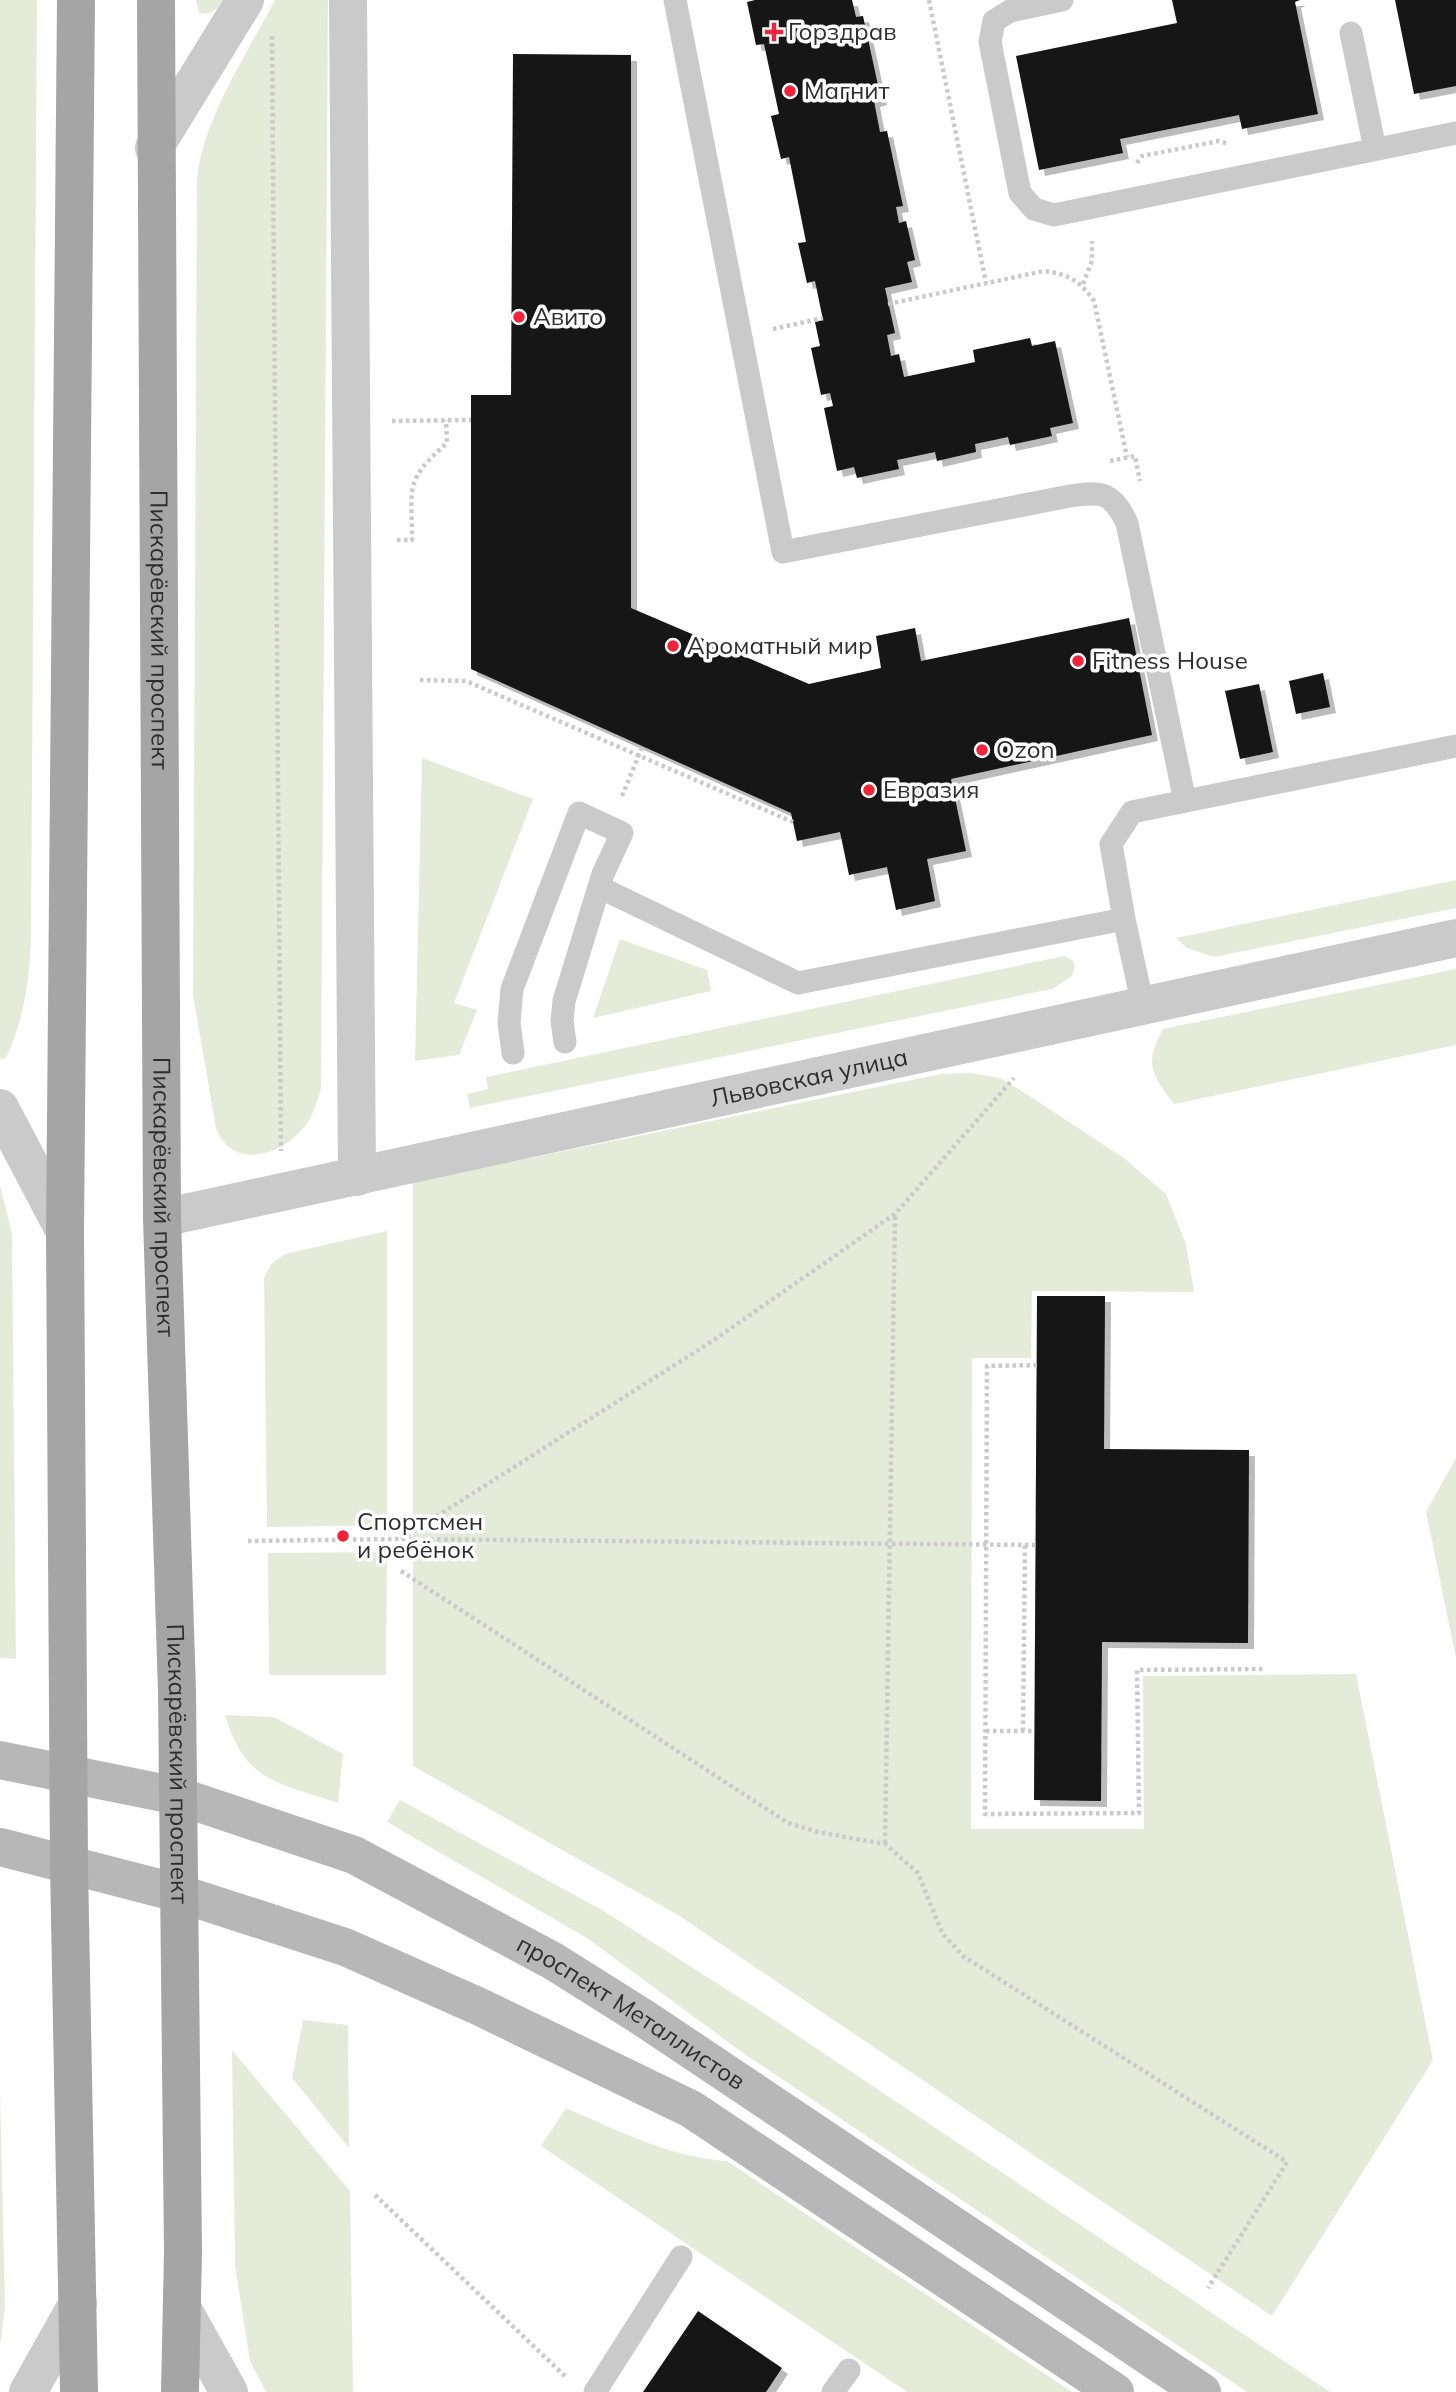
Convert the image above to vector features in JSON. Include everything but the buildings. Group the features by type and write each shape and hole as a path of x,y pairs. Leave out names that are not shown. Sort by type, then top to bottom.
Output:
{"main road":[{"path":"76,0 65,1232 69,1866 79,2392"},
{"name":"Пискарёвский проспект","path":"156,0 154,148 162,1218 175,1578 182,2308 180,2392"}],"street":[{"path":"154,148 245,0"},
{"path":"348,0 357,1177"},
{"name":"Львовская улица","path":"162,1218 1456,938"},
{"path":"0,1108 65,1232"},
{"name":"проспект Металлистов","path":"0,1760 178,1796 354,1855 553,1962 725,2070 1202,2392"},
{"name":"проспект Металлистов","path":"0,1847 178,1894 345,1947 480,2007 691,2109 1115,2392"},
{"path":"28,2392 78,2303"},
{"path":"182,2308 229,2392"}],"lane":[{"path":"675,0 783,552 1070,496 1097,492 1117,502 1127,523 1185,801"},
{"path":"1062,0 1010,11 994,21 989,42 1020,192 1034,209 1054,215 1456,132"},
{"path":"1351,33 1375,149"},
{"path":"1143,1006 1111,844 1132,811 1456,746"},
{"path":"513,1053 509,1023 512,989 579,813 622,833 603,874 601,888 564,1001 562,1021 565,1042"},
{"path":"601,888 798,983 1124,919"},
{"path":"595,2392 681,2257"},
{"path":"833,2392 849,2370"}],"path":[{"path":"929,0 986,283"},
{"path":"272,29 281,1193"},
{"path":"1083,284 1092,261 1093,236 1087,208"},
{"path":"888,304 1044,271 1065,273 1083,284 1094,301 1127,457"},
{"path":"741,335 823,318"},
{"path":"397,540 412,540 415,476 422,465 447,443 446,420"},
{"path":"384,421 471,420"},
{"path":"1100,463 1135,456 1141,483"},
{"path":"420,680 466,681 793,822"},
{"path":"621,798 643,745"},
{"path":"401,1539 714,1340 895,1214 1017,1074"},
{"path":"885,1844 895,1214"},
{"path":"1037,1365 987,1366 985,1814 1139,1813 1137,1670 1264,1668"},
{"path":"248,1541 401,1539 1036,1545"},
{"path":"1023,1731 1025,1545"},
{"path":"401,1571 788,1824 885,1844 918,1873 942,1933 962,1956 1287,2162 1208,2288"},
{"path":"986,1731 1034,1731"},
{"path":"375,2195 571,2383"}],"green space":[{"path":"0,0 37,0 31,937 22,1014 6,1058 0,1059"},
{"path":"196,0 222,0 213,11 203,14 199,13"},
{"path":"275,0 328,0 321,1089 311,1117 300,1132 278,1148 254,1155 232,1149 223,1141 216,1128 193,995 197,179 201,156 217,110"},
{"path":"422,758 533,799 454,1003 477,1010 459,1055 415,1061"},
{"path":"1456,880 1456,908 1214,957 1187,948 1176,938"},
{"path":"620,939 707,970 711,991 593,1018"},
{"path":"1064,956 1072,960 1075,966 1072,976 1052,989 470,1108 467,1094 488,1089 486,1077"},
{"path":"1456,969 1456,1045 1174,1104 1155,1076 1153,1051 1163,1029"},
{"path":"971,1073 1000,1078 1025,1093 1125,1159 1166,1194 1186,1244 1194,1292 1032,1291 1031,1358 972,1358 971,1829 1144,1829 1143,1676 1356,1674 1433,2060 1272,2316 678,1915 413,1766 413,1182 941,1074"},
{"path":"0,1185 12,1234 16,1659 0,1658"},
{"path":"387,1231 387,1525 267,1527 264,1278 271,1264 285,1254"},
{"path":"1456,1458 1456,1658 1426,1512"},
{"path":"387,1552 386,1675 269,1675 268,1553"},
{"path":"225,1715 274,1717 343,1754 338,1803 281,1784 254,1767 233,1737"},
{"path":"400,1800 602,1910 765,2014 1330,2392 1247,2392 743,2053 587,1938 387,1822"},
{"path":"303,2020 348,2025 349,2148 292,2078"},
{"path":"232,2050 350,2191 353,2392 266,2392 250,2361 235,2266"},
{"path":"0,2088 5,2307 0,2346"},
{"path":"566,2108 664,2149 705,2159 727,2161 1072,2392 907,2392 541,2146"}],"place":[{"name":"Горздрав","path":"774,32"},
{"name":"Магнит","path":"790,91"},
{"name":"Авито","path":"519,317"},
{"name":"Ароматный мир","path":"673,646"},
{"name":"Fitness House","path":"1078,661"},
{"name":"Ozon","path":"982,750"},
{"name":"Евразия","path":"869,790"},
{"name":"Спортсмен и ребёнок","path":"343,1536"}]}
